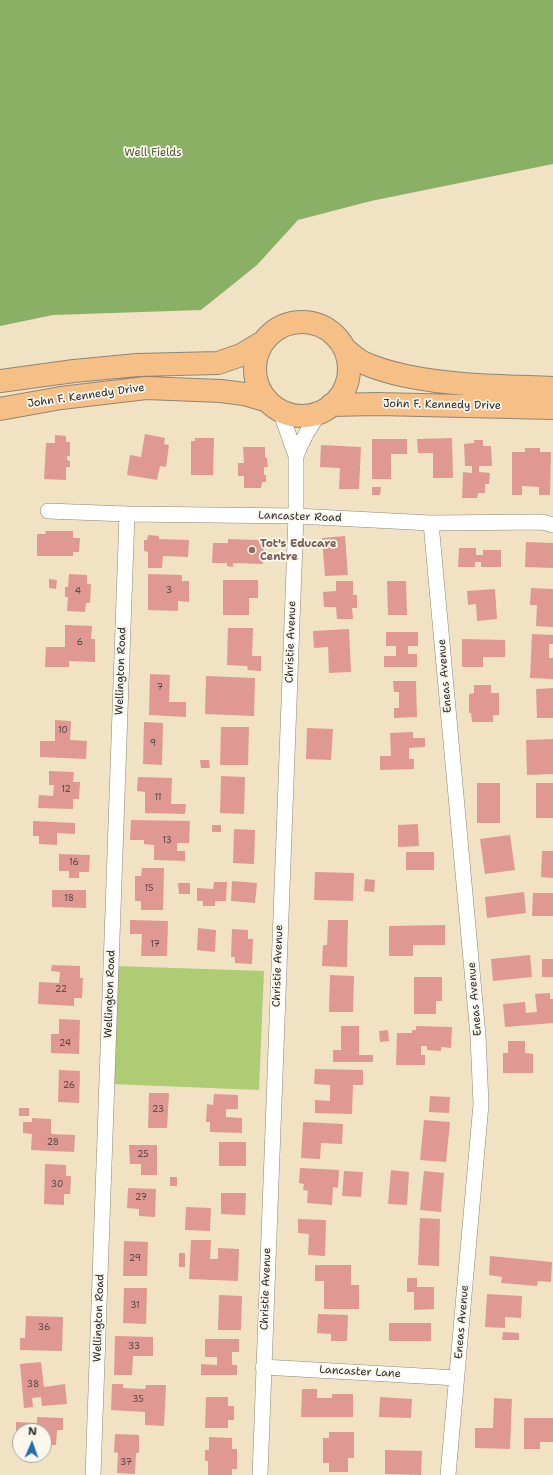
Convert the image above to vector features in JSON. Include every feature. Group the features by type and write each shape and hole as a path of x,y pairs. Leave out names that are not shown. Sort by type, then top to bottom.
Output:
{"highway":[{"name":"John F. Kennedy Drive","path":"0,381 74,371 137,365 218,363 241,355 263,342 280,327 291,323 304,322 328,329 337,337 345,349 357,359 393,373 457,383 553,388"},
{"name":"John F. Kennedy Drive","path":"263,342 257,355 255,370 258,385 270,403"},
{"name":"John F. Kennedy Drive","path":"327,408 343,392 348,378 349,363 345,349"},
{"name":"John F. Kennedy Drive","path":"0,409 61,398 146,388 221,391 244,394 270,403 286,413 299,416 309,415 327,408 377,404 553,408"}],"street":[{"name":"Christie Avenue","path":"260,1475 296,516 296,456 282,416 270,403"},
{"name":"Christie Avenue","path":"296,456 308,429 315,419 327,408"},
{"name":"Lancaster Road","path":"48,511 127,514 296,516 431,523 542,522 553,525"},
{"name":"Wellington Road","path":"93,1475 127,514"},
{"name":"Eneas Avenue","path":"431,523 478,1036 481,1104 448,1475"},
{"name":"Lancaster Lane","path":"263,1367 457,1378"}],"green space":[{"name":"Well Fields","path":"0,0 553,0 553,164 371,201 298,220 257,265 201,310 53,315 0,326"},
{"path":"115,966 264,971 259,1090 111,1084"}],"building":[{"path":"145,434 165,438 164,444 169,445 166,467 160,466 157,480 127,475 130,455 141,457"},
{"path":"55,435 66,436 66,442 70,442 70,456 67,456 67,460 70,461 70,467 66,467 66,480 44,479 46,443 55,443"},
{"path":"195,438 214,438 213,475 191,475 191,441 195,441"},
{"path":"452,438 453,478 433,478 433,453 418,453 417,439"},
{"path":"372,439 407,439 407,454 391,454 391,479 372,479"},
{"path":"474,440 483,440 483,446 491,446 492,466 479,466 479,472 490,473 489,484 485,484 485,493 478,493 477,498 462,498 463,472 472,473 472,466 465,466 464,444 474,443"},
{"path":"321,445 361,447 359,489 339,489 340,468 320,467"},
{"path":"243,447 265,447 265,457 267,458 268,467 264,467 266,482 262,482 261,488 244,488 244,476 238,476 238,463 244,463"},
{"path":"525,448 540,448 540,452 551,452 550,495 539,495 539,487 522,486 522,495 512,495 512,452 525,452"},
{"path":"372,487 381,487 380,495 372,495"},
{"path":"45,531 73,531 73,538 80,538 79,552 73,552 73,556 37,556 37,534 46,534"},
{"path":"148,535 159,536 159,539 189,540 188,557 163,556 162,568 148,568 148,552 144,551 144,540 147,540"},
{"path":"345,536 348,575 325,576 322,538"},
{"path":"228,539 259,540 259,544 264,544 263,564 233,563 233,567 227,566 227,563 212,563 213,543 228,543"},
{"path":"526,542 553,543 553,568 525,567"},
{"path":"459,548 476,548 476,555 483,555 483,550 501,550 501,567 481,567 481,562 475,562 475,567 458,567"},
{"path":"69,574 87,575 87,584 91,584 90,603 86,603 85,612 67,611 68,597 65,597 65,587 68,587"},
{"path":"148,574 182,575 182,581 189,581 189,602 178,601 178,611 148,610"},
{"path":"49,579 57,580 56,589 49,588"},
{"path":"223,580 258,580 258,598 249,598 249,615 223,615"},
{"path":"336,581 353,581 353,595 357,595 357,608 352,608 353,619 337,619 336,607 324,607 323,592 336,591"},
{"path":"387,581 406,581 407,615 388,615"},
{"path":"531,588 553,589 553,627 536,626 537,605 530,605"},
{"path":"495,589 497,619 477,621 476,604 468,605 467,591"},
{"path":"65,625 92,626 91,639 95,639 95,662 69,661 69,667 45,667 46,647 65,647"},
{"path":"228,628 253,628 252,656 261,656 261,671 248,670 247,666 227,665"},
{"path":"349,629 351,672 329,673 328,647 314,648 313,631"},
{"path":"386,632 418,632 418,646 408,646 408,654 417,654 417,667 384,667 384,656 396,656 396,646 386,646"},
{"path":"532,634 553,635 553,644 549,644 549,658 553,658 553,679 530,678"},
{"path":"462,639 505,640 505,657 483,657 483,667 462,667"},
{"path":"150,674 170,675 169,702 186,702 186,717 149,715"},
{"path":"206,676 255,678 254,716 205,714"},
{"path":"393,681 416,681 417,717 394,718 394,708 399,708 399,692 394,692"},
{"path":"474,685 491,685 491,693 499,693 499,715 493,715 493,722 472,722 471,713 469,713 469,694 474,693"},
{"path":"553,688 553,718 537,718 536,689"},
{"path":"55,720 71,721 70,740 87,741 86,759 40,757 40,741 55,741"},
{"path":"144,722 163,723 162,765 143,764"},
{"path":"221,727 249,727 248,765 220,765"},
{"path":"307,728 333,729 331,760 306,759"},
{"path":"413,732 413,738 425,738 425,747 409,748 409,759 414,759 414,769 380,770 380,756 391,756 390,733"},
{"path":"553,739 553,774 527,775 526,740"},
{"path":"200,760 209,760 210,768 201,768"},
{"path":"49,771 74,772 73,782 80,782 79,799 73,799 73,809 38,808 39,795 53,796 54,785 49,785"},
{"path":"221,776 245,777 244,814 220,813"},
{"path":"138,777 172,778 171,804 186,804 185,814 145,813 145,792 137,791"},
{"path":"477,783 500,783 500,823 477,823"},
{"path":"536,783 553,783 553,818 536,818"},
{"path":"131,820 190,821 189,843 177,843 177,851 185,851 185,861 154,860 154,845 144,844 144,840 130,840"},
{"path":"33,821 75,823 75,834 57,833 57,845 39,844 39,836 33,836"},
{"path":"418,824 419,846 398,847 398,825"},
{"path":"212,825 221,825 221,832 212,832"},
{"path":"234,829 255,830 254,864 233,863"},
{"path":"510,835 515,870 485,874 480,839"},
{"path":"542,851 553,851 553,878 541,877"},
{"path":"406,852 434,852 434,870 406,870"},
{"path":"59,854 90,855 89,872 79,872 79,878 69,878 69,871 59,871"},
{"path":"142,868 164,868 163,910 141,910 141,901 135,901 135,876 141,876"},
{"path":"315,872 354,873 353,901 314,900"},
{"path":"365,879 375,880 374,892 364,891"},
{"path":"232,881 257,883 255,903 231,901"},
{"path":"214,882 227,882 226,901 215,901 215,906 203,906 203,901 197,901 197,888 213,889"},
{"path":"178,883 190,883 190,894 179,894"},
{"path":"52,890 86,890 86,908 52,907"},
{"path":"524,892 526,913 487,918 485,897"},
{"path":"533,893 553,893 553,916 532,916"},
{"path":"130,920 168,921 167,956 141,956 142,934 130,934"},
{"path":"328,920 348,920 347,967 322,966 323,945 327,945"},
{"path":"445,925 445,945 413,945 413,956 389,956 389,926"},
{"path":"198,928 216,930 215,952 197,950"},
{"path":"232,929 248,930 248,939 253,939 252,964 235,963 235,957 231,957"},
{"path":"530,955 532,977 493,981 491,959"},
{"path":"542,959 553,959 553,977 542,977"},
{"path":"52,965 80,966 80,978 83,978 82,998 74,998 74,1006 38,1004 39,982 59,983 60,972 51,971"},
{"path":"330,975 354,976 353,1012 329,1012"},
{"path":"414,977 442,977 442,1001 436,1001 436,1014 414,1014"},
{"path":"550,993 550,999 553,999 553,1023 505,1027 503,1004 525,1002 526,1013 537,1012 535,994"},
{"path":"59,1019 80,1020 79,1054 51,1053 51,1034 59,1034"},
{"path":"341,1026 359,1026 359,1055 373,1055 373,1062 333,1062 333,1050 341,1050"},
{"path":"416,1026 452,1027 451,1048 441,1047 441,1051 427,1050 427,1046 421,1046 421,1055 425,1055 425,1065 396,1065 397,1033 412,1033 412,1030 416,1030"},
{"path":"388,1030 389,1041 380,1042 379,1031"},
{"path":"508,1041 525,1041 525,1053 533,1054 533,1073 503,1073 503,1053 508,1053"},
{"path":"315,1069 363,1070 363,1085 353,1085 352,1114 315,1113 315,1100 330,1101 330,1085 314,1084"},
{"path":"59,1070 80,1071 79,1103 58,1102"},
{"path":"149,1093 169,1093 167,1128 148,1128"},
{"path":"214,1094 238,1095 238,1109 226,1109 226,1117 242,1118 242,1133 210,1132 210,1122 206,1122 207,1104 213,1105"},
{"path":"430,1096 450,1097 449,1113 429,1112"},
{"path":"19,1108 29,1108 29,1116 19,1116"},
{"path":"32,1118 51,1119 51,1134 75,1135 74,1152 31,1150 32,1134 23,1133 23,1122 32,1122"},
{"path":"424,1120 450,1122 446,1162 420,1160"},
{"path":"303,1122 343,1124 342,1144 321,1143 320,1159 301,1158"},
{"path":"219,1142 246,1142 246,1166 219,1166"},
{"path":"129,1145 157,1145 157,1175 141,1175 141,1164 130,1164"},
{"path":"45,1164 66,1165 66,1176 71,1176 70,1194 64,1194 64,1205 44,1204"},
{"path":"300,1168 339,1170 338,1188 333,1187 332,1205 307,1203 308,1191 303,1190 304,1184 299,1183"},
{"path":"391,1170 409,1172 407,1205 388,1204"},
{"path":"344,1171 363,1172 361,1197 342,1196"},
{"path":"424,1171 444,1173 441,1212 420,1210"},
{"path":"170,1177 177,1177 177,1186 170,1186"},
{"path":"128,1188 156,1189 155,1217 139,1216 139,1209 127,1208"},
{"path":"221,1193 246,1193 245,1215 221,1214"},
{"path":"186,1207 211,1208 210,1231 185,1230"},
{"path":"420,1218 440,1219 439,1266 418,1265"},
{"path":"298,1219 326,1220 325,1256 308,1255 309,1234 298,1233"},
{"path":"191,1240 211,1240 210,1259 218,1259 218,1248 239,1249 238,1281 189,1279"},
{"path":"124,1241 148,1242 147,1276 123,1276"},
{"path":"179,1253 185,1253 185,1267 179,1267"},
{"path":"490,1256 552,1262 551,1282 538,1281 537,1286 501,1283 502,1277 489,1275"},
{"path":"315,1265 351,1265 351,1285 359,1285 359,1309 324,1309 324,1281 315,1281"},
{"path":"407,1278 417,1278 417,1287 434,1287 434,1309 414,1310 414,1292 407,1292"},
{"path":"124,1288 147,1288 146,1324 123,1323"},
{"path":"487,1294 522,1296 521,1318 505,1317 505,1328 485,1327"},
{"path":"219,1295 242,1296 241,1330 218,1330"},
{"path":"318,1314 348,1315 347,1341 331,1341 331,1334 317,1333"},
{"path":"26,1316 63,1317 62,1351 20,1350 20,1338 25,1338"},
{"path":"389,1323 431,1323 431,1341 389,1341"},
{"path":"503,1332 519,1333 519,1340 502,1340"},
{"path":"115,1336 153,1337 153,1356 133,1356 132,1375 114,1375"},
{"path":"205,1339 239,1339 239,1352 232,1352 232,1365 237,1365 237,1375 201,1375 201,1364 217,1365 217,1357 205,1357"},
{"path":"41,1362 44,1387 65,1384 67,1404 42,1406 41,1397 32,1398 33,1407 24,1408 20,1364"},
{"path":"112,1384 123,1384 123,1388 145,1389 146,1385 166,1385 164,1426 145,1425 145,1412 111,1410"},
{"path":"302,1389 317,1389 317,1398 332,1398 332,1394 353,1394 353,1417 301,1417"},
{"path":"206,1397 228,1397 228,1406 234,1406 234,1420 228,1420 228,1428 205,1428"},
{"path":"380,1397 412,1399 411,1418 379,1417"},
{"path":"494,1398 512,1399 510,1449 475,1448 475,1428 493,1428"},
{"path":"37,1417 63,1418 63,1430 57,1430 56,1445 52,1445 52,1423 37,1423"},
{"path":"524,1418 553,1418 553,1442 540,1442 540,1449 524,1449"},
{"path":"16,1422 37,1423 16,1423"},
{"path":"329,1432 354,1432 354,1458 348,1458 348,1472 329,1472 329,1463 323,1463 323,1438 329,1438"},
{"path":"115,1434 139,1435 139,1453 136,1453 135,1474 117,1473 118,1453 114,1452"},
{"path":"209,1437 232,1438 232,1449 237,1449 237,1469 232,1469 232,1475 208,1475 208,1461 205,1461 205,1450 209,1450"},
{"path":"385,1450 422,1451 421,1475 385,1474"}],"place":[{"name":"Tot's Educare Centre","path":"252,550"}]}
